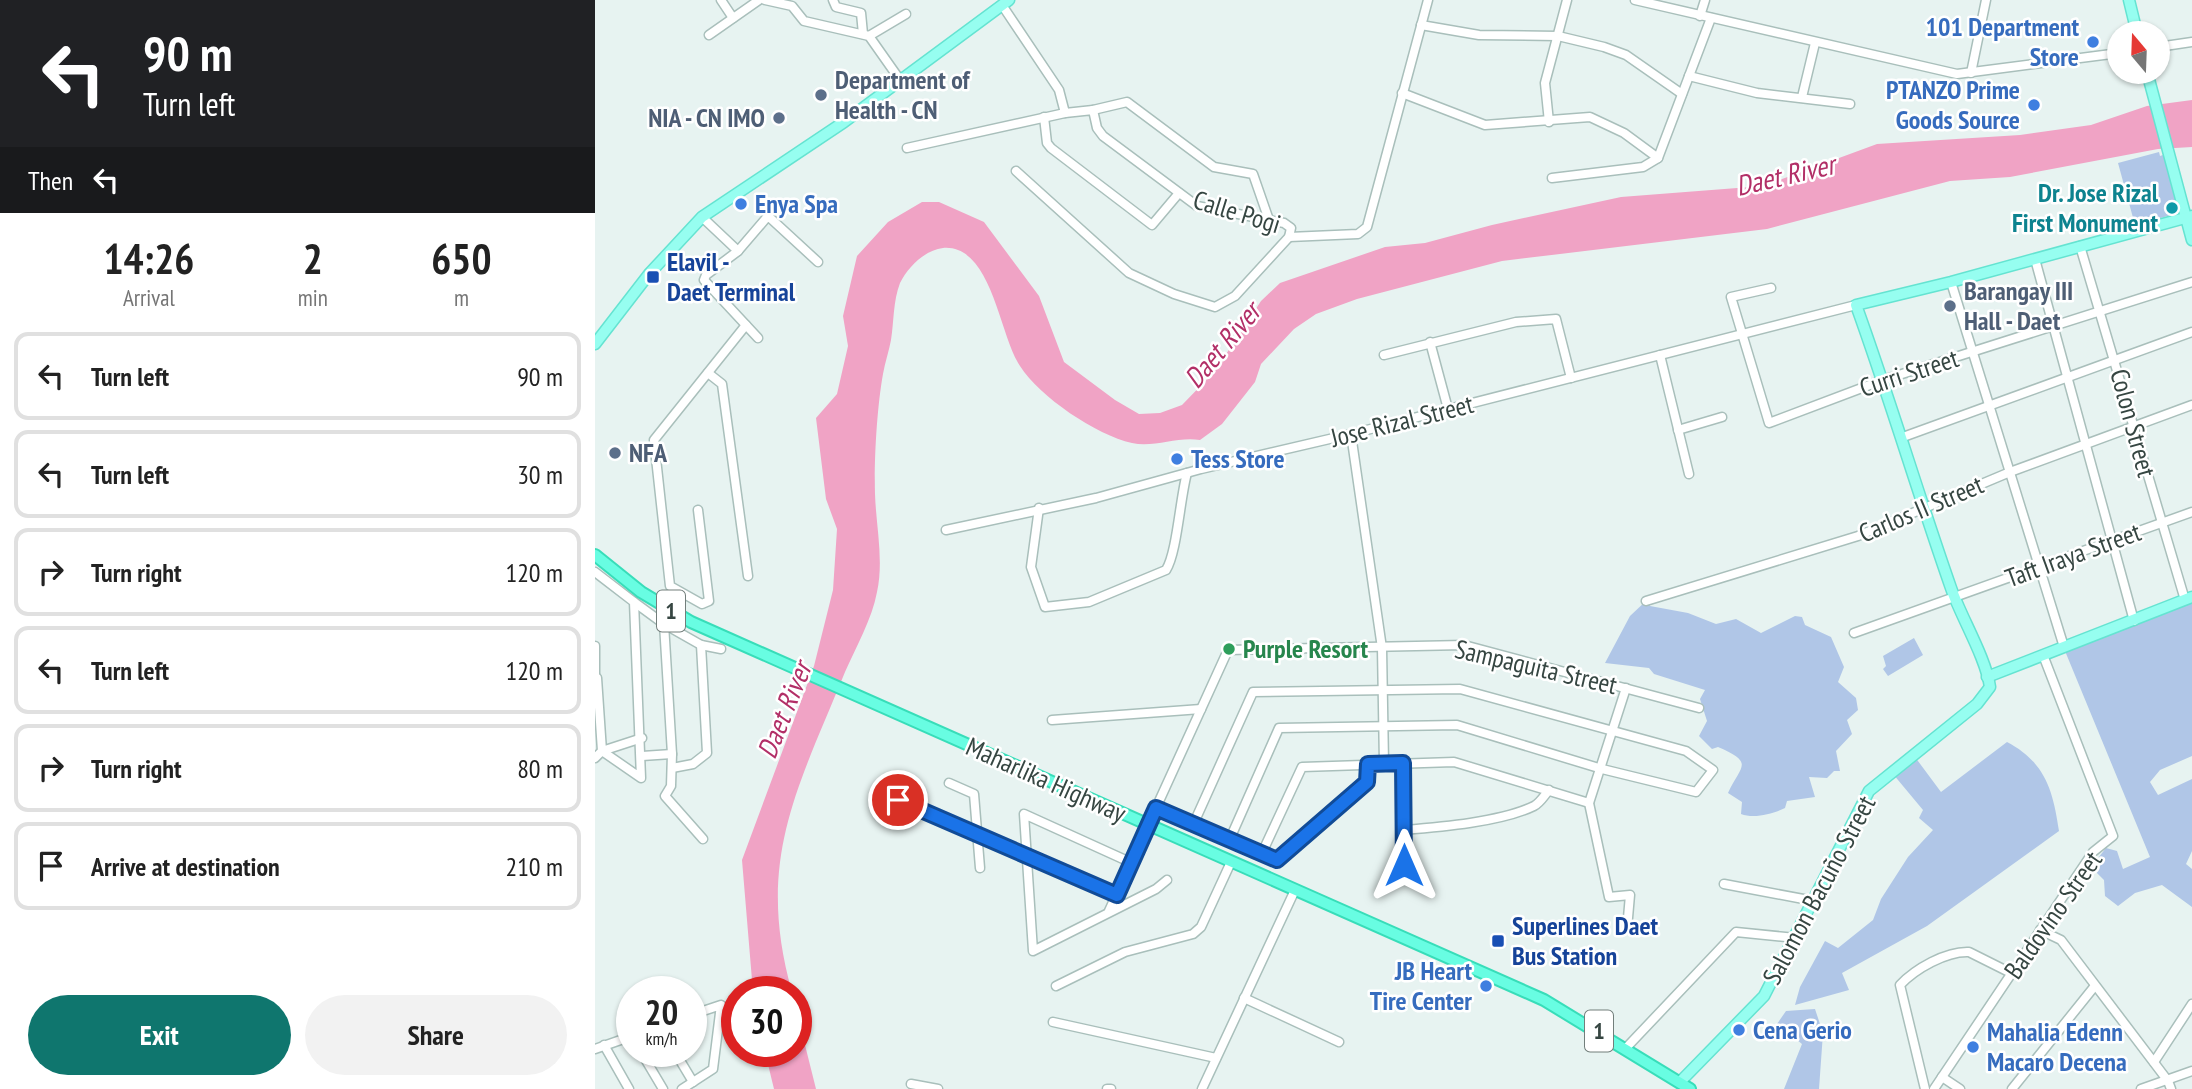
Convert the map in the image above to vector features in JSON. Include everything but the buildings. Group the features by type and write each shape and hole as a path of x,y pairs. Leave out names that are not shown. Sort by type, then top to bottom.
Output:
{"highway":[{"name":"Maharlika Highway","path":"597,564 671,611 1544,1000 1626,1048 1677,1086 1690,1089"}],"main road":[{"path":"2129,0 2134,21"},
{"path":"595,344 649,274 702,216 844,122 1005,3"},
{"path":"2150,84 2168,154 2189,216 2192,240"},
{"path":"2188,598 1987,677 1954,598 1903,438 1856,305 1951,282 2189,216"},
{"name":"Salomon Bacuño Street","path":"1677,1086 1764,996 1869,791 1977,704 1990,687 1987,677"}],"street":[{"path":"721,0 733,18"},
{"path":"709,35 759,0"},
{"path":"765,0 792,6 804,21 866,35 906,14"},
{"path":"833,0 835,7 861,13 866,35 900,80"},
{"name":"Calle Pogi","path":"1093,110 1097,128 1103,136 1197,206 1289,225 1289,237 1363,232 1370,218 1427,0"},
{"path":"1549,122 1545,83 1567,0"},
{"path":"1635,0 1957,74 2107,55"},
{"path":"1700,16 1705,0"},
{"path":"1971,73 1986,0"},
{"path":"1005,3 1059,90 1065,113"},
{"path":"1552,178 1643,167 1658,158 1711,18"},
{"path":"1421,25 1479,35 1558,37 1626,55 1682,94"},
{"path":"2170,45 2192,42"},
{"path":"1802,97 1815,43"},
{"path":"1689,76 1757,93 1850,104"},
{"path":"1402,93 1485,125 1590,117 1624,133 1658,158"},
{"path":"907,148 1044,117 1127,102 1214,167 1253,174 1269,220"},
{"path":"1044,117 1047,143 1051,148 1152,225 1179,193"},
{"path":"1016,171 1129,273 1174,295 1215,307 1235,296 1289,237"},
{"path":"702,216 738,251"},
{"path":"758,338 704,280 706,275 738,251 768,216 818,262"},
{"name":"Colon Street","path":"2080,246 2116,359 2161,523 2188,598"},
{"path":"2035,259 2065,379 2134,621"},
{"path":"1951,282 2064,646"},
{"name":"Curri Street","path":"1741,334 1769,423 1883,380 2192,282"},
{"path":"1741,334 1731,298 1771,288"},
{"name":"Jose Rizal Street","path":"946,530 1039,508 1096,498 1187,473 1351,435 1856,305"},
{"path":"1384,355 1516,322 1556,319 1571,378"},
{"path":"698,510 709,601 702,604 670,586 654,440 746,325"},
{"path":"1903,438 2192,332"},
{"path":"1430,342 1448,409"},
{"path":"1660,355 1689,474"},
{"path":"708,373 722,384 748,576"},
{"name":"Carlos II Street","path":"1646,601 1859,536 2010,472 2192,405"},
{"path":"1678,430 1722,417"},
{"path":"1351,435 1382,648 1384,764"},
{"path":"1039,508 1031,567 1045,607 1089,602 1166,570 1172,561 1179,504 1187,473"},
{"name":"Taft Iraya Street","path":"1854,633 2192,512"},
{"path":"597,564 634,602 664,624 701,645 721,649"},
{"path":"598,755 641,778 642,738 634,602"},
{"path":"664,624 672,754 671,786 665,796 703,839"},
{"path":"672,768 693,764 702,760 707,753 701,645"},
{"name":"Sampaguita Street","path":"1109,911 1150,826 1227,650 1464,645 1699,708"},
{"path":"595,646 598,755"},
{"name":"Baldovino Street","path":"1934,1089 2093,852 2113,836 2043,655"},
{"path":"1626,688 1589,803 1609,897 1630,895 1627,929"},
{"path":"1193,825 1254,692 1460,689 1686,751 1713,770 1696,792 1602,769 1457,725 1279,728 1229,841"},
{"path":"1052,720 1201,709"},
{"path":"598,755 642,738"},
{"path":"642,756 672,754"},
{"path":"1262,853 1302,767 1454,762 1589,803"},
{"path":"1403,763 1404,865"},
{"path":"1156,808 1277,860 1367,782 1368,764"},
{"path":"949,783 974,793 980,868"},
{"path":"1404,830 1454,825 1523,810 1537,805 1549,790"},
{"path":"898,800 1117,895"},
{"path":"1132,863 1024,814 1033,951 1156,889 1167,880"},
{"path":"1056,986 1125,952 1193,934 1201,927 1231,862"},
{"path":"1724,884 1814,901"},
{"path":"1202,1089 1295,890"},
{"path":"2040,930 2061,940 2170,1085"},
{"path":"1626,1048 1736,932 1796,938"},
{"path":"1925,1089 1900,985 1928,965 1962,952 1969,952 2011,973"},
{"path":"2012,1089 2094,987"},
{"path":"1244,998 1339,1042"},
{"path":"2154,1062 2192,1004"},
{"path":"682,1089 713,1069 721,1005 707,1010"},
{"path":"1053,1022 1216,1058"},
{"path":"595,1049 616,1041"},
{"path":"604,1045 629,1089"},
{"path":"650,1067 663,1089"},
{"path":"684,1067 693,1082"},
{"path":"2141,1089 2170,1085 2192,1071"},
{"path":"1942,1077 1960,1089"},
{"path":"911,1084 938,1089"}],"shaded area":[{"path":"2192,100 2192,147 2158,149 2010,177 1950,181 1767,229 1502,261 1357,299 1316,314 1294,329 1261,364 1255,382 1222,424 1200,440 1132,443 1102,432 1070,413 1041,390 1020,366 992,294 973,260 960,251 943,248 924,256 900,283 881,387 875,480 880,568 875,602 797,791 780,864 778,903 789,976 752,976 742,860 814,666 833,590 837,529 826,499 816,418 837,394 848,346 843,316 857,256 888,222 922,202 939,202 984,222 1039,296 1064,362 1115,400 1139,414 1160,413 1182,405 1215,371 1261,301 1280,283 1385,247 1425,243 1492,225 1621,197 1763,186 1877,144 2020,135 2091,125 2147,106"},
{"path":"2159,152 2160,156 2166,154 2182,212 2135,225 2118,163"},
{"path":"1647,600 1650,606 1688,613 1716,624 1736,619 1761,633 1795,616 1802,617 1805,625 1831,637 1844,667 1838,682 1856,698 1858,710 1847,720 1852,734 1836,751 1840,771 1834,771 1827,778 1809,777 1815,797 1787,801 1785,808 1769,814 1741,814 1742,802 1728,793 1740,770 1741,761 1718,747 1712,749 1699,736 1707,721 1700,699 1705,690 1654,674 1649,668 1605,663 1630,616"},
{"path":"2192,602 2192,756 2160,770 2150,782 2158,795 2192,779 2192,851 2186,864 2192,869 2192,907 2162,885 2135,893 2118,906 2105,896 2104,880 2091,867 2106,848 2117,851 2123,869 2150,857 2065,651"},
{"path":"1914,638 1923,655 1888,676 1883,669 1886,666 1883,656"},
{"path":"2007,742 2039,768 2050,790 2059,831 1927,926 1842,973 1849,990 1795,1005 1800,987 1825,941 1838,948 1873,920 1881,899 1908,857 1933,830 1919,818 1923,810 1893,774 1915,757 1941,792"},
{"path":"1815,1009 1823,1033 1819,1089 1784,1089 1802,1044 1777,1024 1786,1011"},
{"path":"769,1067 810,1067 816,1089 774,1089"}],"place":[{"name":"101 Department Store","path":"2093,42"},
{"name":"Department of Health - CN","path":"821,95"},
{"name":"PTANZO Prime Goods Source","path":"2034,105"},
{"name":"NIA - CN IMO","path":"779,118"},
{"name":"Enya Spa","path":"741,204"},
{"name":"Dr. Jose Rizal First Monument","path":"2172,208"},
{"name":"Elavil - Daet Terminal","path":"653,277"},
{"name":"Barangay III Hall - Daet","path":"1950,306"},
{"name":"NFA","path":"615,453"},
{"name":"Tess Store","path":"1177,459"},
{"name":"Purple Resort","path":"1229,649"},
{"name":"Superlines Daet Bus Station","path":"1498,941"},
{"name":"JB Heart Tire Center","path":"1486,986"},
{"name":"Cena Gerio","path":"1739,1030"},
{"name":"Mahalia Edenn Macaro Decena","path":"1973,1047"}],"route":[{"path":"898,800 1117,895 1156,808 1277,860 1367,782 1368,764 1403,763 1404,865"}],"water label":[{"name":"Daet River","path":"1785,175"},
{"name":"Daet River","path":"1222,345"},
{"name":"Daet River","path":"784,710"}]}
